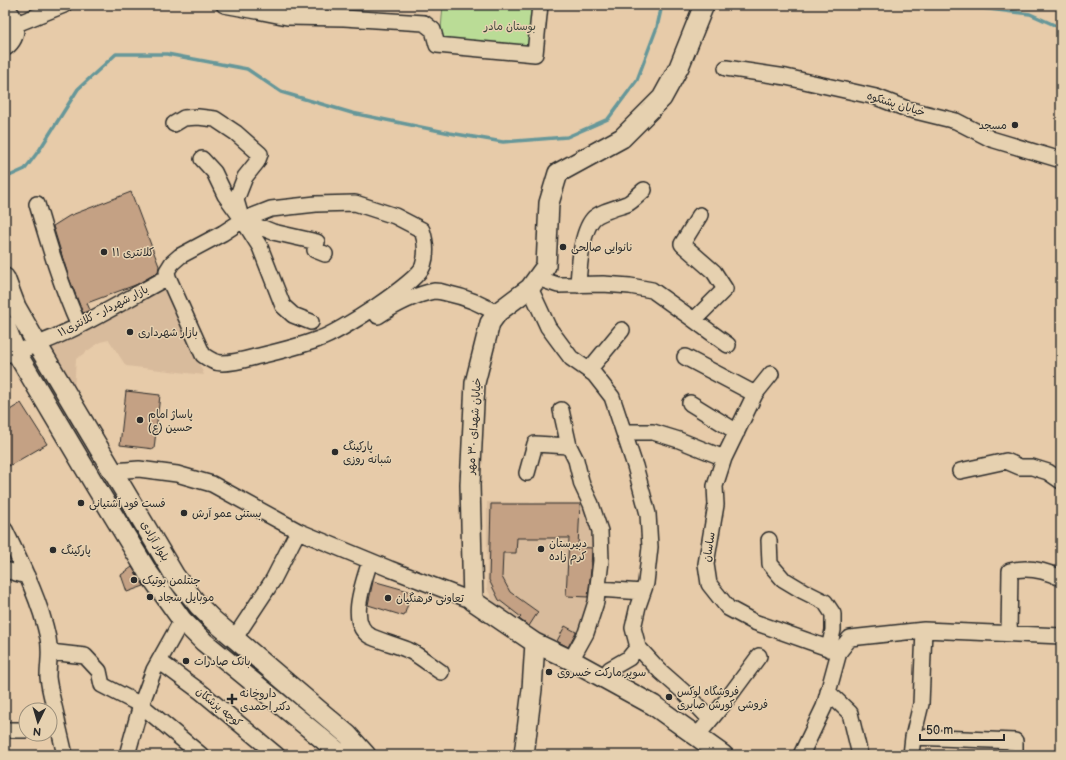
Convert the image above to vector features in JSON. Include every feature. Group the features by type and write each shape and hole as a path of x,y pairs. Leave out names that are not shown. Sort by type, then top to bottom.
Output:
{"main road":[{"name":"خیابان شهدای ۳۰ مهر","path":"473,601 470,485 475,383 490,324 497,314 534,283 546,266 549,203 558,173 622,138 662,98 679,67 704,5"},
{"path":"5,46 12,38 10,13"},
{"name":"بلوار آزادی","path":"5,278 16,307 37,344 114,471 175,576 199,606 234,639 348,735 366,755"},
{"name":"بلوار آزادی","path":"5,325 10,354 147,571 182,620 204,642 342,755"},
{"path":"473,601 535,643 571,660 652,705 723,755"},
{"path":"182,620 199,606"},
{"path":"524,755 532,690 535,643"}],"street":[{"path":"10,13 64,5"},
{"path":"224,5 261,8 287,17 344,18 424,23 433,30 437,45 535,54 540,5"},
{"name":"خیابان پشتکوه","path":"726,68 786,77 876,97 907,109 956,121 991,139 1061,160"},
{"path":"174,124 184,118 198,117 215,119 236,133 260,154 257,162 245,177 236,200 242,218 273,232 317,242 315,250 325,254"},
{"path":"202,159 214,172 225,195 242,218 260,247 283,306 293,315 311,322"},
{"path":"578,284 579,261 584,240 594,218 629,203 644,190"},
{"path":"220,364 283,350 320,339 338,330 389,297 406,285 422,267 426,243 422,230 395,216 355,203 316,204 271,209 242,218 223,233 180,256 172,262 167,271 168,277 203,355 214,362 220,364 283,355 314,346"},
{"path":"37,204 52,255 79,326"},
{"path":"694,320 725,289 714,272 682,244 700,215"},
{"name":"بازار شهردار - کلانتری۱۱","path":"10,354 79,326 168,277"},
{"path":"710,719 685,693 660,672 638,647 633,628 638,606 646,583 650,547 648,514 612,397 594,374 571,358 548,327 534,283 558,285 603,284 630,286 652,290 728,345"},
{"path":"330,341 394,306 414,297 436,291 463,296 497,314"},
{"path":"589,370 622,330"},
{"path":"686,358 755,394"},
{"name":"ساسان","path":"771,374 755,394 724,458 715,486 716,505 706,564 709,584 728,608 754,622 834,650"},
{"path":"690,403 737,432"},
{"path":"562,410 569,446 576,460 582,485 591,504 600,531 602,561 596,602 586,633 571,660"},
{"path":"624,432 653,432 679,440 724,458"},
{"path":"527,473 535,444 569,446"},
{"path":"960,471 1006,461 1020,467 1048,472 1061,481"},
{"path":"114,471 140,469 177,474 212,484 298,532 473,601"},
{"path":"5,530 27,576 42,615 50,652 48,678 51,702"},
{"path":"234,639 273,580 298,532"},
{"path":"769,540 770,564 783,578 825,602 833,614 834,650 828,692 824,707 801,755"},
{"path":"370,561 361,592 358,616 362,630 371,637 408,650 441,672"},
{"path":"1009,634 1010,571 1020,568 1045,571 1061,578"},
{"path":"5,570 27,576"},
{"path":"598,589 643,592"},
{"path":"127,755 141,705 154,670 182,620"},
{"path":"834,650 850,638 924,630 1061,636"},
{"path":"911,755 913,737 921,704 924,630"},
{"path":"604,678 610,669 629,658 638,647"},
{"path":"50,652 85,656 99,671 102,686 141,705 201,755"},
{"path":"697,736 759,656"},
{"name":"کوچه پزشکان","path":"159,661 201,692 277,755"},
{"path":"828,692 850,713 860,755"},
{"path":"5,730 18,730"},
{"path":"58,737 65,755"},
{"path":"913,737 1015,742 1015,755"}],"shaded area":[{"name":"بازار شهرداری","path":"167,288 204,375 126,366 109,340 100,342 76,359 74,391 48,344 130,304"},
{"name":"دبیرستان کرم زاده","path":"487,502 585,503 593,517 595,580 589,615 570,652 527,629 496,609 487,588"}],"green space":[{"name":"بوستان مادر","path":"443,5 535,5 531,50 440,42"}],"building":[{"name":"کلانتری ۱۱","path":"131,192 159,266 158,272 138,284 87,303 90,310 83,313 69,278 53,226 69,216"},
{"name":"پاساژ امام حسین (ع)","path":"126,391 160,395 154,449 120,445"},
{"path":"21,403 47,444 9,466 5,460 5,413"},
{"path":"491,504 580,504 578,547 592,548 588,597 566,596 569,538 517,538 516,553 503,553 502,577 510,592 538,612 529,626 519,619 521,617 499,600 489,580"},
{"name":"جنتلمن بوتیک","path":"132,567 144,586 127,592 121,575"},
{"name":"تعاونی فرهنگیان","path":"373,581 412,592 404,616 368,605"},
{"path":"565,626 576,632 568,647 557,641"}],"waterway":[{"path":"5,178 25,169 40,149 78,89 116,54 167,54 247,69 281,92 352,113 450,133 503,142 567,137 608,119 637,80 657,27 662,5"},
{"path":"957,5 1030,14 1061,28"}],"place":[{"name":"مسجد","path":"1015,125"},
{"name":"نانوایی صالحی","path":"563,247"},
{"name":"کلانتری ۱۱","path":"104,252"},
{"name":"بازار شهرداری","path":"130,332"},
{"name":"پاساژ امام حسین (ع)","path":"140,420"},
{"name":"پارکینگ شبانه روزی","path":"335,452"},
{"name":"فست فود آشتیانی","path":"81,503"},
{"name":"بستنی عمو آرش","path":"184,513"},
{"name":"دبیرستان کرم زاده","path":"541,549"},
{"name":"پارکینگ","path":"53,550"},
{"name":"جنتلمن بوتیک","path":"134,580"},
{"name":"موبایل سجاد","path":"150,597"},
{"name":"تعاونی فرهنگیان","path":"388,598"},
{"name":"بانک صادرات","path":"186,661"},
{"name":"سوپر مارکت خسروی","path":"549,672"},
{"name":"فروشگاه لوکس فروشی کورش صابری","path":"669,697"},
{"name":"داروخانه دکتر احمدی","path":"232,699"}]}
